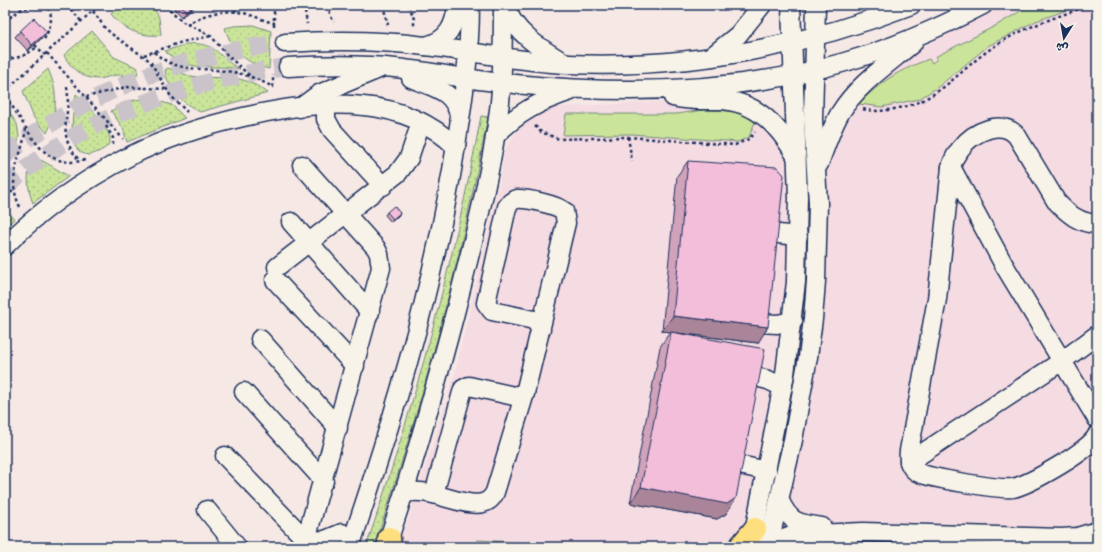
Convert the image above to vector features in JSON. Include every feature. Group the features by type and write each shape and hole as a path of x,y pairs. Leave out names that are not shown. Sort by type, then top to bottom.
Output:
{"main road":[{"path":"740,547 753,538"}],"street":[{"path":"426,46 440,41 451,30 456,18 457,5"},
{"path":"306,544 325,540 343,542 369,493 405,380 420,322 446,206 469,53 470,5"},
{"path":"388,544 440,369 469,257 495,136 501,83 504,5"},
{"path":"504,5 512,19 526,36 545,52 567,64"},
{"path":"708,58 738,34 762,5"},
{"path":"753,538 783,388 793,321 798,236 797,158 791,5"},
{"path":"770,547 801,398 813,319 818,242 813,119 816,5"},
{"path":"280,37 426,46 502,58 567,64 661,63 708,58 816,38 911,5"},
{"path":"281,67 321,65 389,67 501,83 581,88 656,90 729,85 794,75 885,49 926,33 983,5"},
{"path":"337,24 356,41"},
{"path":"816,172 833,127 848,101 871,78 926,33"},
{"path":"299,108 319,94 389,67 406,76 433,86 447,95 459,110 460,120"},
{"path":"495,136 512,120 534,105 581,88"},
{"path":"656,90 676,98 698,101 729,101 753,109 766,117 778,128 797,158"},
{"path":"326,105 326,119 332,130 383,186"},
{"path":"5,246 42,212 100,172 163,142 223,123 299,108 326,105 365,106 403,114 421,122 440,133 456,147"},
{"path":"355,366 276,273 309,243 398,173 409,158 421,122"},
{"path":"1097,224 1075,219 1064,210 1056,201 1017,136 1009,129 994,127 971,138 962,146 955,156 951,167 936,299 909,450 909,462 913,468 924,474 988,487 1012,488 1034,480 1089,447 1097,436"},
{"path":"302,165 346,214 379,254 380,275 306,544"},
{"path":"951,167 1004,265 1097,419"},
{"path":"404,494 418,491 477,505 483,505 493,498 525,393 541,329 566,223 564,211 557,206 521,199 513,200 507,207 496,263 486,300 487,306 495,312 534,320 541,329"},
{"path":"291,222 370,312"},
{"path":"769,234 798,236"},
{"path":"469,257 496,263"},
{"path":"760,323 777,324 793,321"},
{"path":"909,462 1097,335"},
{"path":"260,339 338,428"},
{"path":"752,376 768,380 783,388"},
{"path":"434,494 463,389 469,386 514,396 525,393"},
{"path":"244,392 324,481"},
{"path":"225,456 306,544"},
{"path":"735,464 747,468 767,471"},
{"path":"780,500 790,518 804,525 863,532"},
{"path":"207,510 237,547"},
{"path":"770,547 792,535 863,532 1061,538 1077,537 1097,531"}],"path":[{"path":"5,21 20,10 35,5"},
{"path":"42,5 47,8 51,15 50,27 42,41"},
{"path":"67,5 81,22"},
{"path":"5,91 99,5"},
{"path":"165,5 175,17 187,25 211,36 228,56 250,77"},
{"path":"231,5 237,12"},
{"path":"274,5 275,23 280,37"},
{"path":"304,5 305,18 309,29"},
{"path":"329,5 330,15 337,24"},
{"path":"383,5 388,25"},
{"path":"409,5 414,19 414,27"},
{"path":"860,108 870,111 884,111 914,104 941,90 982,55 998,44 1024,30 1090,5"},
{"path":"93,11 112,35 144,55 155,68 166,89 187,112"},
{"path":"187,25 206,14 221,12 237,12 275,23"},
{"path":"144,55 182,42 211,36"},
{"path":"5,58 10,59 21,56 36,46 46,54 123,139"},
{"path":"154,52 168,62 185,68 226,71 250,77 273,87 281,67"},
{"path":"5,81 10,86"},
{"path":"67,87 68,99 65,129 70,146 81,161"},
{"path":"86,97 126,88 166,89"},
{"path":"5,98 26,126 36,145 47,154 60,160 81,161 87,159"},
{"path":"531,122 541,132 559,139 628,137 735,145 749,139 758,128"},
{"path":"20,207 15,194 14,173 23,143 26,126"},
{"path":"106,126 114,140 113,145 109,148"},
{"path":"628,137 632,161"},
{"path":"5,188 15,194"}],"shaded area":[{"path":"1003,5 1097,5 1097,547 397,547 409,518 454,377 499,186 505,150 523,122 545,108 674,101 753,113 791,155 830,153 848,112 867,89 922,47 985,16"}],"green space":[{"path":"121,5 153,5 159,18 161,35 146,35 133,31 121,24 111,14"},
{"path":"248,5 271,5 271,9 260,8"},
{"path":"1030,5 1081,5 1036,21 988,46 938,87 919,99 882,107 859,104 883,82 899,72 929,59 932,63 937,59 935,57 999,24"},
{"path":"253,25 271,31 269,69 254,64 241,55 236,50 225,28"},
{"path":"92,31 114,57 138,68 137,75 130,77 116,75 93,79 74,69 64,55"},
{"path":"187,44 205,45 216,51 232,65 240,69 190,65 173,58 165,51"},
{"path":"168,68 183,74 194,76 234,78 250,82 268,93 200,112 177,96 169,84 165,70"},
{"path":"48,69 54,85 55,109 51,125 47,133 34,118 23,91"},
{"path":"76,94 86,103 104,125 110,139 106,148 90,155 82,153 76,147 73,139 72,120"},
{"path":"147,98 172,105 185,118 127,142 123,128 111,111 130,101"},
{"path":"6,107 17,124 19,136 17,147 8,165 5,181"},
{"path":"703,110 737,113 744,115 755,122 749,137 738,142 631,134 563,135 566,114 677,114"},
{"path":"481,116 488,117 477,172 452,280 424,388 392,494 374,547 366,547 384,494 431,333 458,225"},
{"path":"36,159 43,161 69,176 33,203 28,174 32,163"},
{"path":"5,206 14,219 5,228"},
{"path":"478,540 594,547 470,547"}],"building":[{"path":"181,5 193,5 186,11"},
{"path":"34,18 47,32 32,45 20,31"},
{"path":"688,161 777,167 784,175 768,327 673,316"},
{"path":"394,206 400,213 393,219 387,212"},
{"path":"671,332 765,349 736,498 727,504 641,487"}],"tunnel":[{"path":"5,155 37,132 70,112 103,95 138,80 173,67 209,57 285,43"},
{"path":"5,187 35,162 68,141 102,122 137,106 211,82 249,73 288,67"}]}
